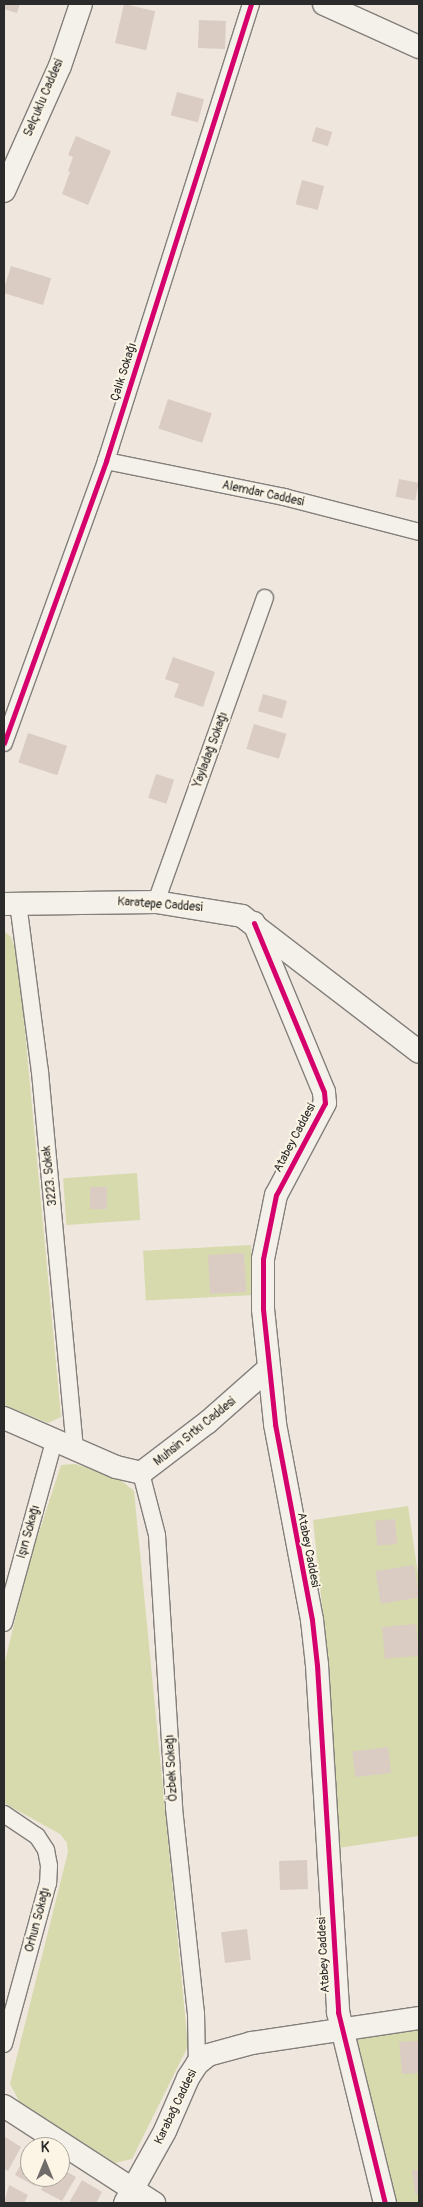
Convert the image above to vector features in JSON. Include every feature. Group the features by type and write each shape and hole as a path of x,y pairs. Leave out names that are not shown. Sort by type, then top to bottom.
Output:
{"street":[{"name":"Selçuklu Caddesi","path":"4,191 60,66 81,4"},
{"name":"Çalık Sokağı","path":"4,743 106,461 251,4"},
{"path":"324,4 419,48"},
{"name":"Alemdar Caddesi","path":"106,461 284,497 419,532"},
{"name":"Yayladağ Sokağı","path":"156,902 265,598"},
{"name":"Karatepe Caddesi","path":"11,904 156,902 222,911 254,923 419,1054"},
{"name":"3223. Sokak","path":"11,904 40,1072 65,1446"},
{"name":"Atabey Caddesi","path":"254,923 324,1092 325,1103 286,1173 267,1227 262,1285 268,1369 317,1665 335,1984 341,2029 385,2203"},
{"name":"Muhsin Sıtkı Caddesi","path":"4,1418 116,1467 141,1473 208,1422 268,1369"},
{"name":"Işın Sokağı","path":"4,1623 65,1446"},
{"name":"Özbek Sokağı","path":"141,1473 157,1535 174,1808 196,2013 197,2064"},
{"name":"Orhun Sokağı","path":"4,1814 38,1836 46,1850 49,1866 48,1883 4,2044"},
{"name":"Karabağ Caddesi","path":"129,2196 197,2064 208,2055 227,2048 419,2018"},
{"path":"4,2106 129,2196 154,2203"}],"green space":[{"path":"4,931 11,937 18,957 61,1417 48,1423 4,1405"},
{"path":"137,1173 140,1220 66,1225 63,1178"},
{"path":"251,1245 254,1295 146,1301 143,1251"},
{"path":"75,1464 118,1478 134,1491 188,2046 132,2159 115,2163 19,2101 10,2084 68,1852 67,1843 60,1834 4,1803 4,1665 29,1563 61,1465"},
{"path":"408,1506 419,1581 419,1836 338,1848 329,1670 313,1520"},
{"path":"419,2029 419,2203 396,2203 357,2039"}],"building":[{"path":"4,4 20,4 17,13 4,9"},
{"path":"124,4 155,11 146,50 115,43"},
{"path":"199,20 226,21 225,49 198,48"},
{"path":"177,92 204,99 198,122 171,115"},
{"path":"316,127 332,132 328,146 312,141"},
{"path":"76,136 111,151 88,205 62,194 73,157 68,155"},
{"path":"302,180 324,186 318,210 296,204"},
{"path":"11,266 51,278 43,305 4,293"},
{"path":"168,399 212,413 202,443 158,428"},
{"path":"399,479 419,483 415,500 396,497"},
{"path":"173,657 215,672 203,707 174,697 179,684 165,679"},
{"path":"263,694 287,701 282,718 258,711"},
{"path":"254,724 287,734 279,759 246,749"},
{"path":"28,733 67,746 57,775 18,762"},
{"path":"156,774 174,780 166,804 148,798"},
{"path":"90,1187 107,1187 107,1209 90,1209"},
{"path":"244,1253 246,1292 210,1294 208,1255"},
{"path":"395,1519 397,1544 377,1546 375,1521"},
{"path":"414,1565 419,1598 381,1604 375,1571"},
{"path":"416,1624 419,1656 385,1659 382,1627"},
{"path":"388,1747 391,1773 355,1777 352,1751"},
{"path":"307,1860 308,1889 280,1890 279,1861"},
{"path":"247,1929 251,1960 225,1963 221,1932"},
{"path":"419,2041 419,2073 402,2074 399,2042"},
{"path":"5,2137 20,2146 20,2149 8,2171 4,2169"},
{"path":"20,2166 20,2178 15,2175"},
{"path":"412,2170 419,2170 419,2194 415,2194"},
{"path":"70,2174 76,2177 62,2201 41,2190 43,2187 70,2187"},
{"path":"82,2180 102,2192 96,2203 69,2203"},
{"path":"9,2185 28,2195 24,2203 4,2203"}],"cycle path":[{"path":"4,743 106,461 251,4"},
{"path":"254,923 324,1092 325,1103 276,1195 263,1259 263,1309 275,1424 312,1620 317,1665 338,2012 385,2203"}]}
